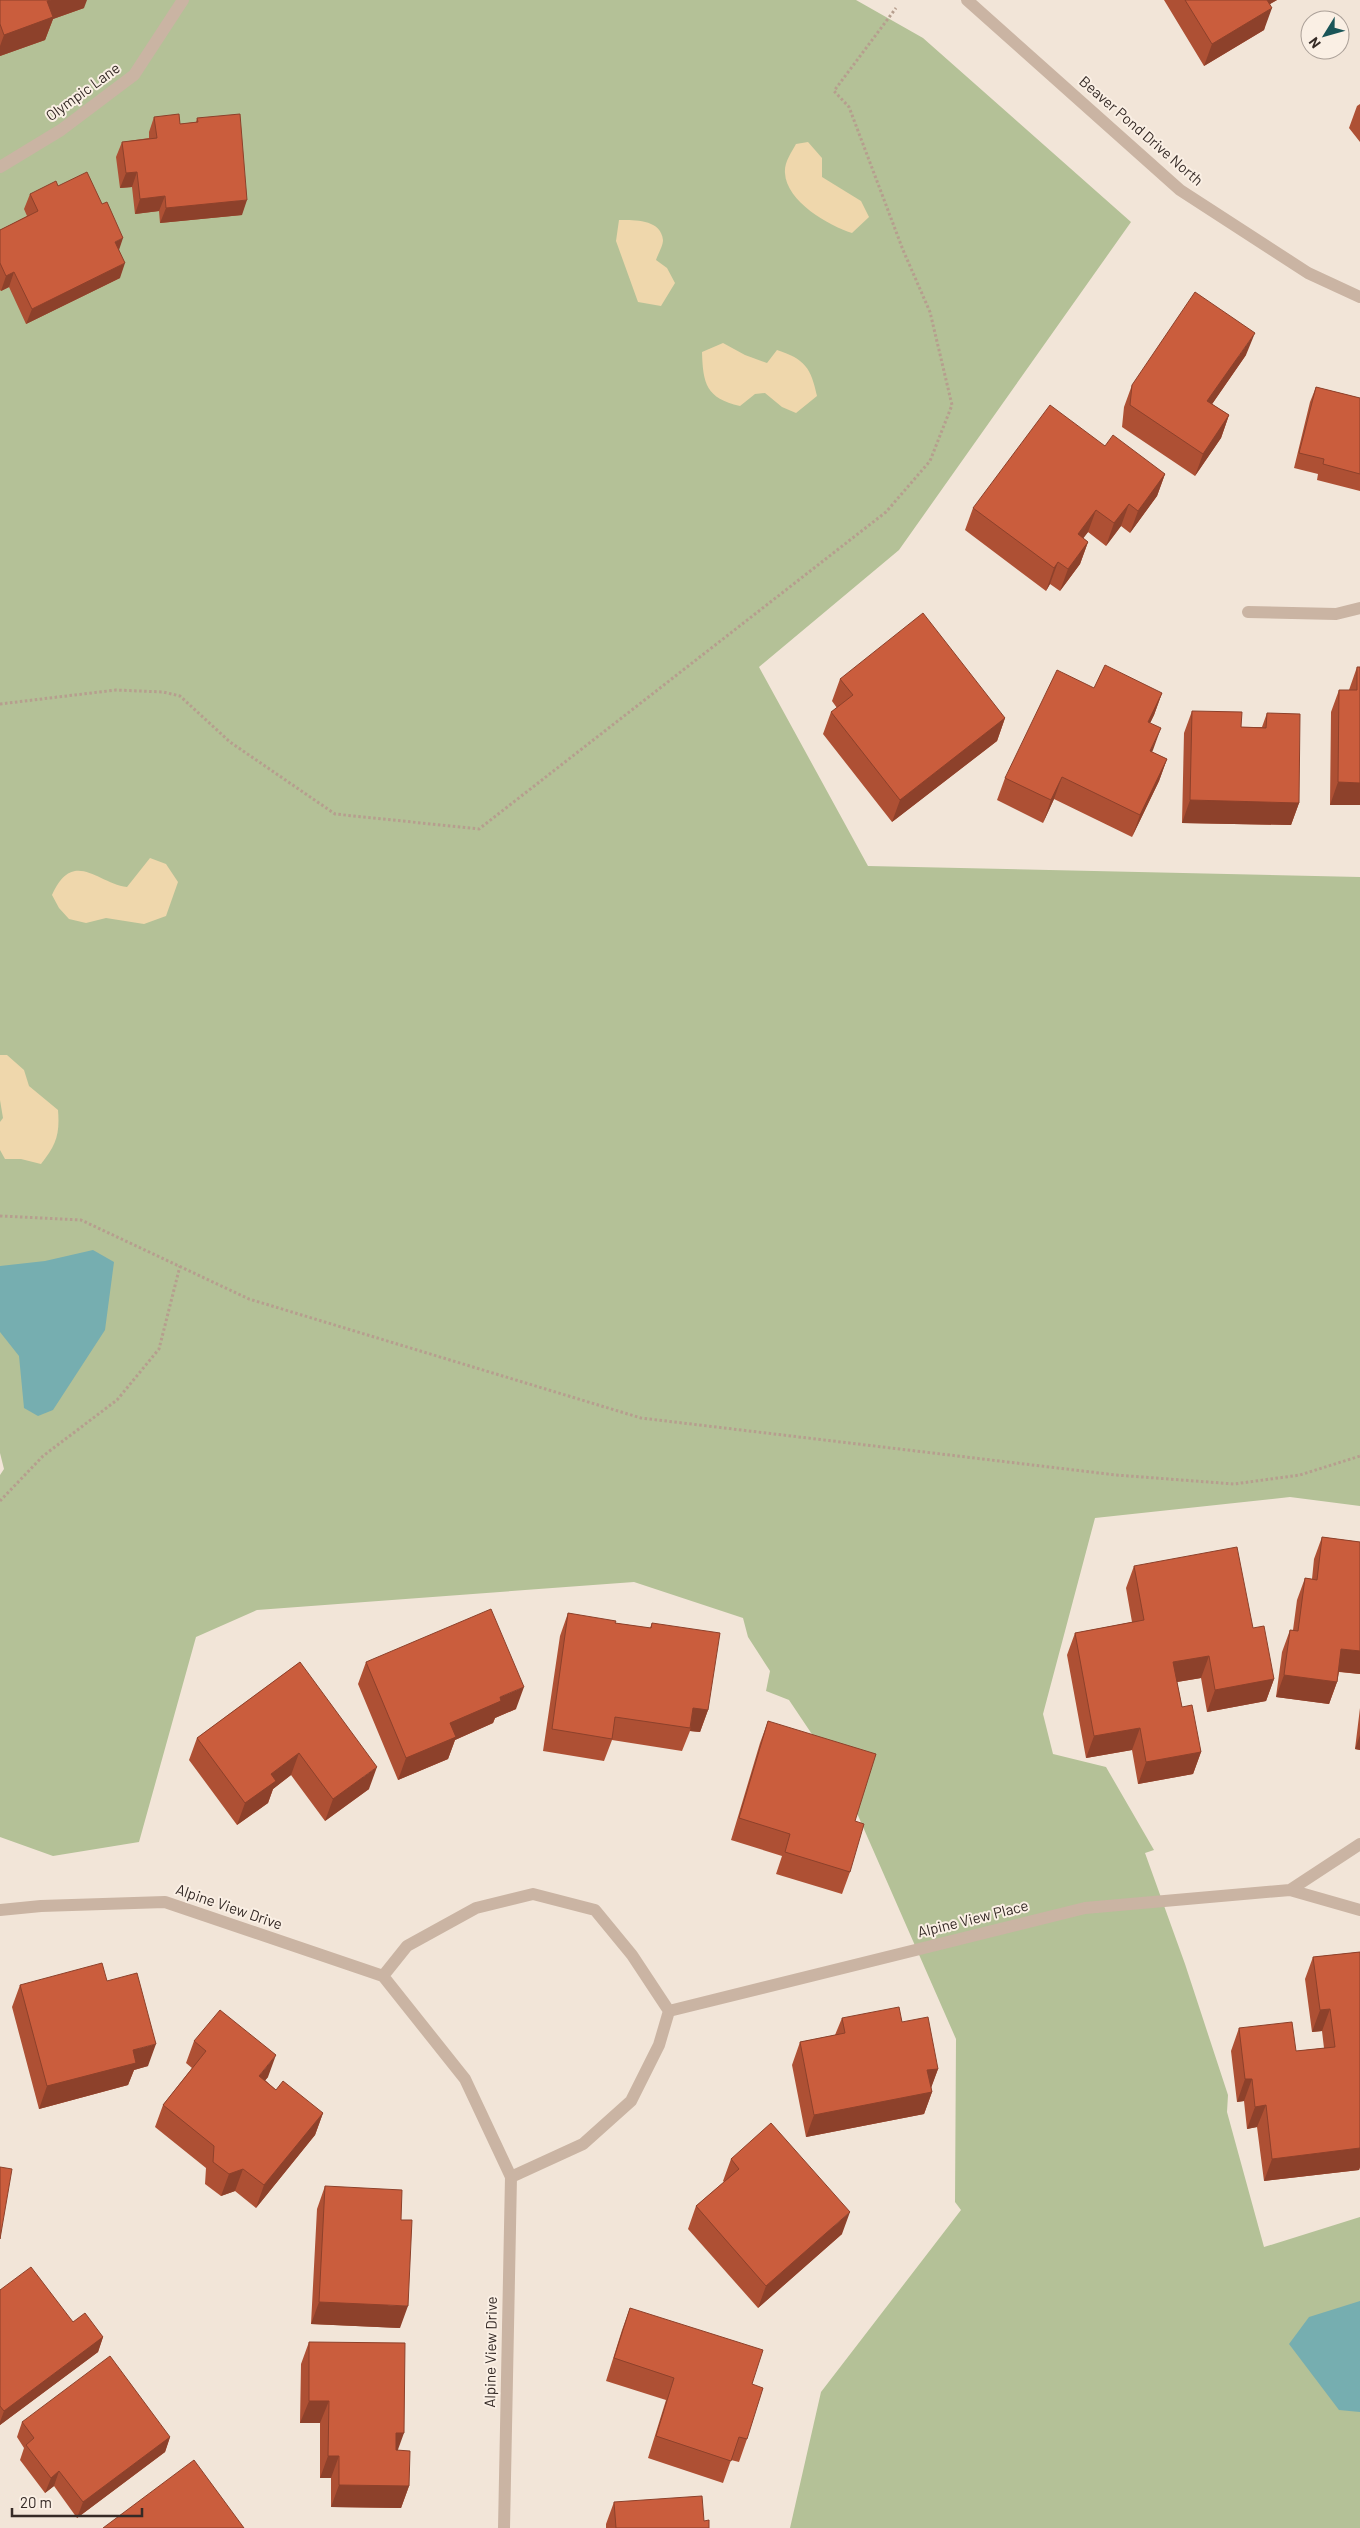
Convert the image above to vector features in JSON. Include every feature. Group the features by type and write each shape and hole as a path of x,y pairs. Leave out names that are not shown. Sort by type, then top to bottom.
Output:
{"street":[{"name":"Olympic Lane","path":"0,167 61,130 134,75 183,0"},
{"name":"Beaver Pond Drive North","path":"967,0 1180,190 1308,273 1360,297"},
{"path":"1248,612 1336,614 1360,608"},
{"name":"Alpine View Place","path":"1290,1890 1360,1844"},
{"name":"Alpine View Place","path":"669,2012 1085,1908 1290,1890 1360,1910"},
{"path":"383,1976 407,1946 476,1908 533,1894 595,1910 632,1955 669,2012 659,2045 631,2101 583,2144 511,2177"},
{"name":"Alpine View Drive","path":"0,1910 40,1906 165,1902 383,1976 465,2079 511,2177 504,2528"}],"path":[{"path":"0,704 116,690 163,692 180,696 230,742 335,814 479,830 886,512 930,461 952,405 930,312 903,250 850,107 834,91 896,8"},
{"path":"0,1216 81,1220 249,1299 640,1418 1116,1475 1234,1484 1300,1475 1360,1456"},
{"path":"0,1501 43,1456 117,1400 159,1349 180,1266"}],"green space":[{"path":"0,0 856,0 923,38 1131,222 899,550 759,667 868,866 1360,877 1360,1506 1290,1497 1095,1518 1043,1714 1053,1754 1106,1767 1154,1850 1145,1853 1185,1964 1228,2095 1227,2112 1264,2247 1360,2217 1360,2528 790,2528 821,2392 961,2210 955,2202 956,2039 842,1779 789,1700 766,1691 770,1671 748,1637 743,1618 634,1582 257,1610 196,1637 139,1842 53,1856 0,1837 0,1475 4,1469 0,1453"}],"sand":[{"path":"808,142 822,158 822,177 861,201 869,217 852,233 832,225 810,211 793,193 787,183 785,169 790,154 796,144"},
{"path":"619,220 646,222 652,224 661,233 663,242 656,260 667,268 675,283 661,306 638,302 616,241"},
{"path":"723,343 745,355 767,363 777,350 787,353 805,366 812,378 817,396 796,413 782,407 765,393 755,394 740,406 720,399 713,394 705,381 702,352"},
{"path":"150,858 166,864 178,882 166,916 144,924 106,918 86,923 69,919 59,908 52,895 60,881 68,873 77,871 96,875 127,887"},
{"path":"0,1055 7,1055 24,1070 29,1086 58,1110 56,1139 41,1164 21,1159 5,1159 0,1150 0,1122 3,1118 0,1100"}],"water":[{"path":"93,1250 114,1262 105,1330 53,1410 38,1416 24,1408 19,1356 0,1332 0,1266 45,1261"},
{"path":"1360,2301 1360,2412 1339,2410 1289,2344 1309,2317"}],"building":[{"path":"0,0 51,0 47,1 53,17 4,35 0,24"},
{"path":"1185,0 1267,0 1272,8 1212,44"},
{"path":"179,114 180,124 198,122 197,118 240,114 247,200 166,208 165,196 140,199 137,172 126,173 122,142 157,138 154,117"},
{"path":"87,172 102,204 107,202 123,238 115,242 125,263 32,309 14,272 6,276 0,263 0,230 38,211 30,194 56,181 58,186"},
{"path":"1195,292 1255,333 1207,401 1229,415 1203,454 1130,405 1132,385"},
{"path":"1316,387 1360,398 1360,474 1323,464 1324,459 1299,453"},
{"path":"1050,405 1105,446 1113,435 1165,474 1138,511 1129,504 1114,523 1096,510 1078,534 1088,542 1068,569 1058,562 1054,568 973,508"},
{"path":"923,613 1005,718 900,800 831,712 853,695 840,679"},
{"path":"1105,665 1162,693 1148,722 1161,728 1150,751 1167,759 1140,815 1062,777 1051,800 1005,778 1057,670 1094,688"},
{"path":"1357,667 1360,667 1360,783 1338,782 1339,690 1357,690"},
{"path":"1192,711 1242,712 1241,727 1266,728 1267,713 1300,714 1299,803 1190,800"},
{"path":"1322,1537 1360,1542 1360,1651 1341,1649 1337,1682 1284,1675 1290,1630 1298,1631 1305,1578 1317,1580"},
{"path":"1237,1547 1253,1628 1264,1626 1274,1679 1215,1690 1209,1656 1173,1662 1182,1707 1192,1705 1201,1752 1146,1762 1140,1728 1094,1736 1075,1633 1144,1620 1134,1566"},
{"path":"491,1609 524,1687 500,1697 501,1701 450,1723 456,1737 406,1758 366,1662"},
{"path":"568,1613 651,1628 652,1623 720,1633 708,1710 693,1708 690,1728 615,1717 612,1739 552,1729"},
{"path":"300,1662 377,1767 333,1799 299,1753 271,1774 276,1781 245,1803 197,1738"},
{"path":"768,1721 876,1754 855,1821 864,1824 850,1872 785,1852 790,1834 739,1818"},
{"path":"1360,1952 1360,2148 1272,2159 1266,2105 1255,2107 1252,2079 1245,2079 1239,2028 1292,2022 1296,2051 1335,2047 1330,2009 1320,2010 1313,1957"},
{"path":"102,1963 107,1981 137,1973 156,2044 133,2050 136,2063 47,2086 20,1985"},
{"path":"899,2007 902,2022 928,2017 938,2069 927,2070 932,2092 814,2115 800,2042 845,2033 842,2018"},
{"path":"220,2010 276,2055 259,2076 276,2090 283,2081 323,2113 264,2185 243,2169 229,2174 213,2162 214,2146 163,2105 206,2051 194,2041"},
{"path":"771,2123 850,2212 766,2286 696,2206 739,2169 731,2159"},
{"path":"0,2167 12,2169 0,2239"},
{"path":"325,2186 402,2190 401,2220 412,2220 408,2306 319,2302"},
{"path":"31,2267 73,2322 85,2313 103,2337 4,2411 0,2406 0,2290"},
{"path":"630,2308 763,2350 752,2384 763,2388 747,2439 739,2437 731,2461 656,2436 674,2378 614,2358"},
{"path":"309,2342 405,2343 404,2433 396,2433 396,2450 410,2451 409,2486 339,2485 339,2456 328,2456 329,2401 309,2401"},
{"path":"110,2356 170,2437 83,2502 59,2471 51,2478 26,2445 34,2438 22,2422"},
{"path":"194,2460 244,2528 103,2528"},
{"path":"702,2496 704,2521 709,2520 709,2528 616,2528 614,2502"}]}
